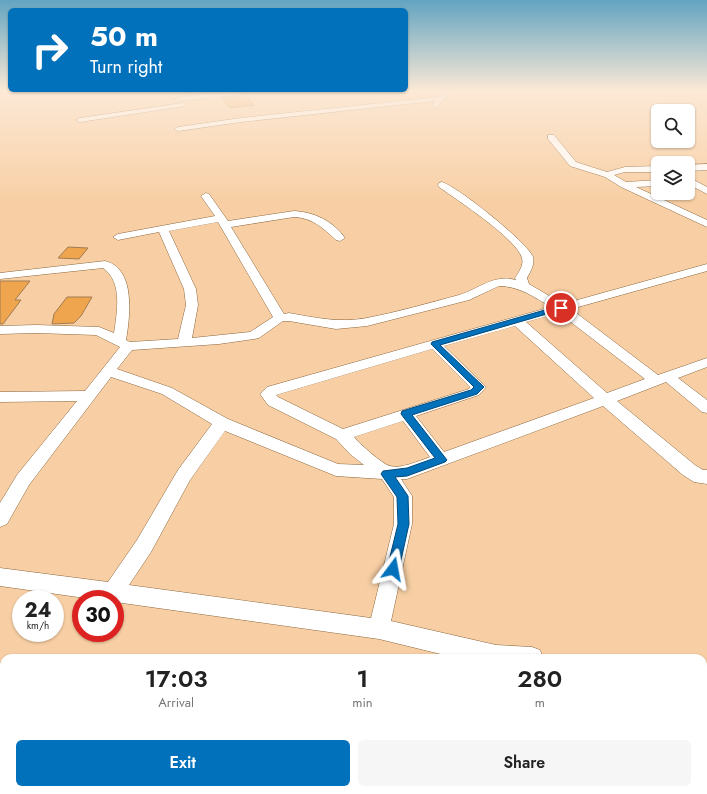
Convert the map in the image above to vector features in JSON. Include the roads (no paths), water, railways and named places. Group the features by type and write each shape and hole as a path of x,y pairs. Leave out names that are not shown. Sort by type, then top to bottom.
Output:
{"street":[{"path":"551,137 573,164 608,175 624,185 707,224"},
{"path":"695,168 707,167"},
{"path":"608,175 611,172 651,169"},
{"path":"695,181 707,180"},
{"path":"624,185 651,183"},
{"path":"695,184 707,191"},
{"path":"442,185 509,235 524,250 527,258 527,269 521,278 524,286"},
{"path":"206,196 223,221 280,318"},
{"path":"118,237 223,221 303,214 312,215 323,222 340,238"},
{"path":"163,229 190,289 192,305 184,342"},
{"path":"0,276 105,264 112,267 120,281 124,313 124,343 108,371 23,480 0,518"},
{"path":"379,629 403,524 403,496 387,474 356,450 342,435 273,401 267,394 272,390 705,268"},
{"path":"0,330 36,328 98,332 124,343 219,340 254,335 280,318 289,317 336,325 367,322 465,297 497,282 510,282 524,286 561,308 661,378 707,408"},
{"path":"517,321 605,399 689,470 700,477 707,477"},
{"path":"342,435 474,392 479,387 435,344"},
{"path":"108,371 167,391 222,423 336,470 387,474 407,472 442,460 707,362"},
{"path":"0,398 87,396"},
{"path":"406,414 442,460"},
{"path":"114,590 144,546 184,475 222,423"},
{"path":"0,576 99,590"},
{"path":"124,594 379,629 487,654"}]}
